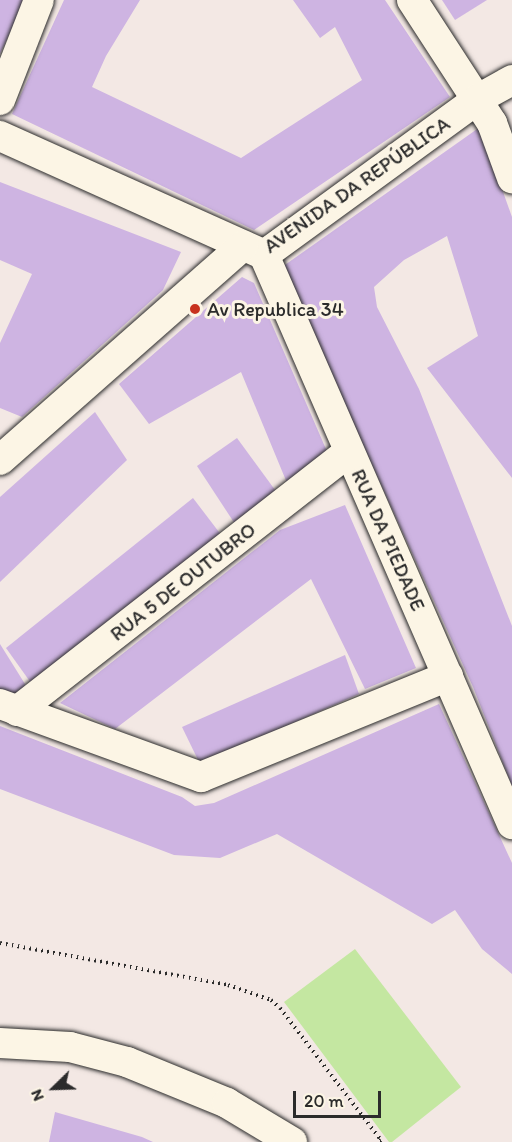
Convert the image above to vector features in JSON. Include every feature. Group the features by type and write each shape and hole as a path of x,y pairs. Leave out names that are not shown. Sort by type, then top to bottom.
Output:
{"street":[{"path":"0,100 39,0"},
{"path":"412,0 492,123 512,178"},
{"name":"AVENIDA DA REPÚBLICA","path":"0,136 253,250 478,99 512,80"},
{"path":"0,459 12,432 253,250"},
{"name":"RUA DA PIEDADE","path":"253,250 349,452 512,824"},
{"name":"RUA 5 DE OUTUBRO","path":"9,708 349,452"},
{"path":"9,708 201,777 448,676"},
{"path":"0,1043 70,1047 127,1062 227,1103 291,1142"}],"path":[{"path":"0,943 217,983 271,1000 280,1008 381,1140 378,1142"}],"green space":[{"path":"355,949 461,1087 392,1142 389,1142 284,1002"}],"building":[{"path":"0,0 25,0 0,54"},
{"path":"64,0 140,0 106,56 92,87 241,158 362,80 335,27 320,38 293,0 385,0 450,97 254,230 12,114"},
{"path":"442,0 487,0 455,20"},
{"path":"480,127 512,217 512,478 427,368 478,336 447,236 404,260 374,287 377,307 419,389 512,626 512,786 473,687 282,267"},
{"path":"0,182 181,252 163,290 22,417 0,408 0,343 32,274 0,260"},
{"path":"242,277 254,283 329,456 287,483 241,372 149,424 119,384"},
{"path":"95,412 127,460 0,582 0,497"},
{"path":"237,438 278,494 235,524 197,466"},
{"path":"193,498 222,536 31,683 6,648"},
{"path":"345,505 416,668 365,689 311,579 115,729 60,703 280,530"},
{"path":"0,644 25,684 17,711 0,701"},
{"path":"345,655 359,694 200,764 182,727"},
{"path":"439,704 512,863 512,974 482,949 455,910 432,924 277,834 220,858 174,855 0,789 0,726 182,797 195,806 214,803"},
{"path":"55,1112 142,1137 153,1142 49,1142"}],"place":[{"name":"Av Republica 34","path":"195,309"}]}
